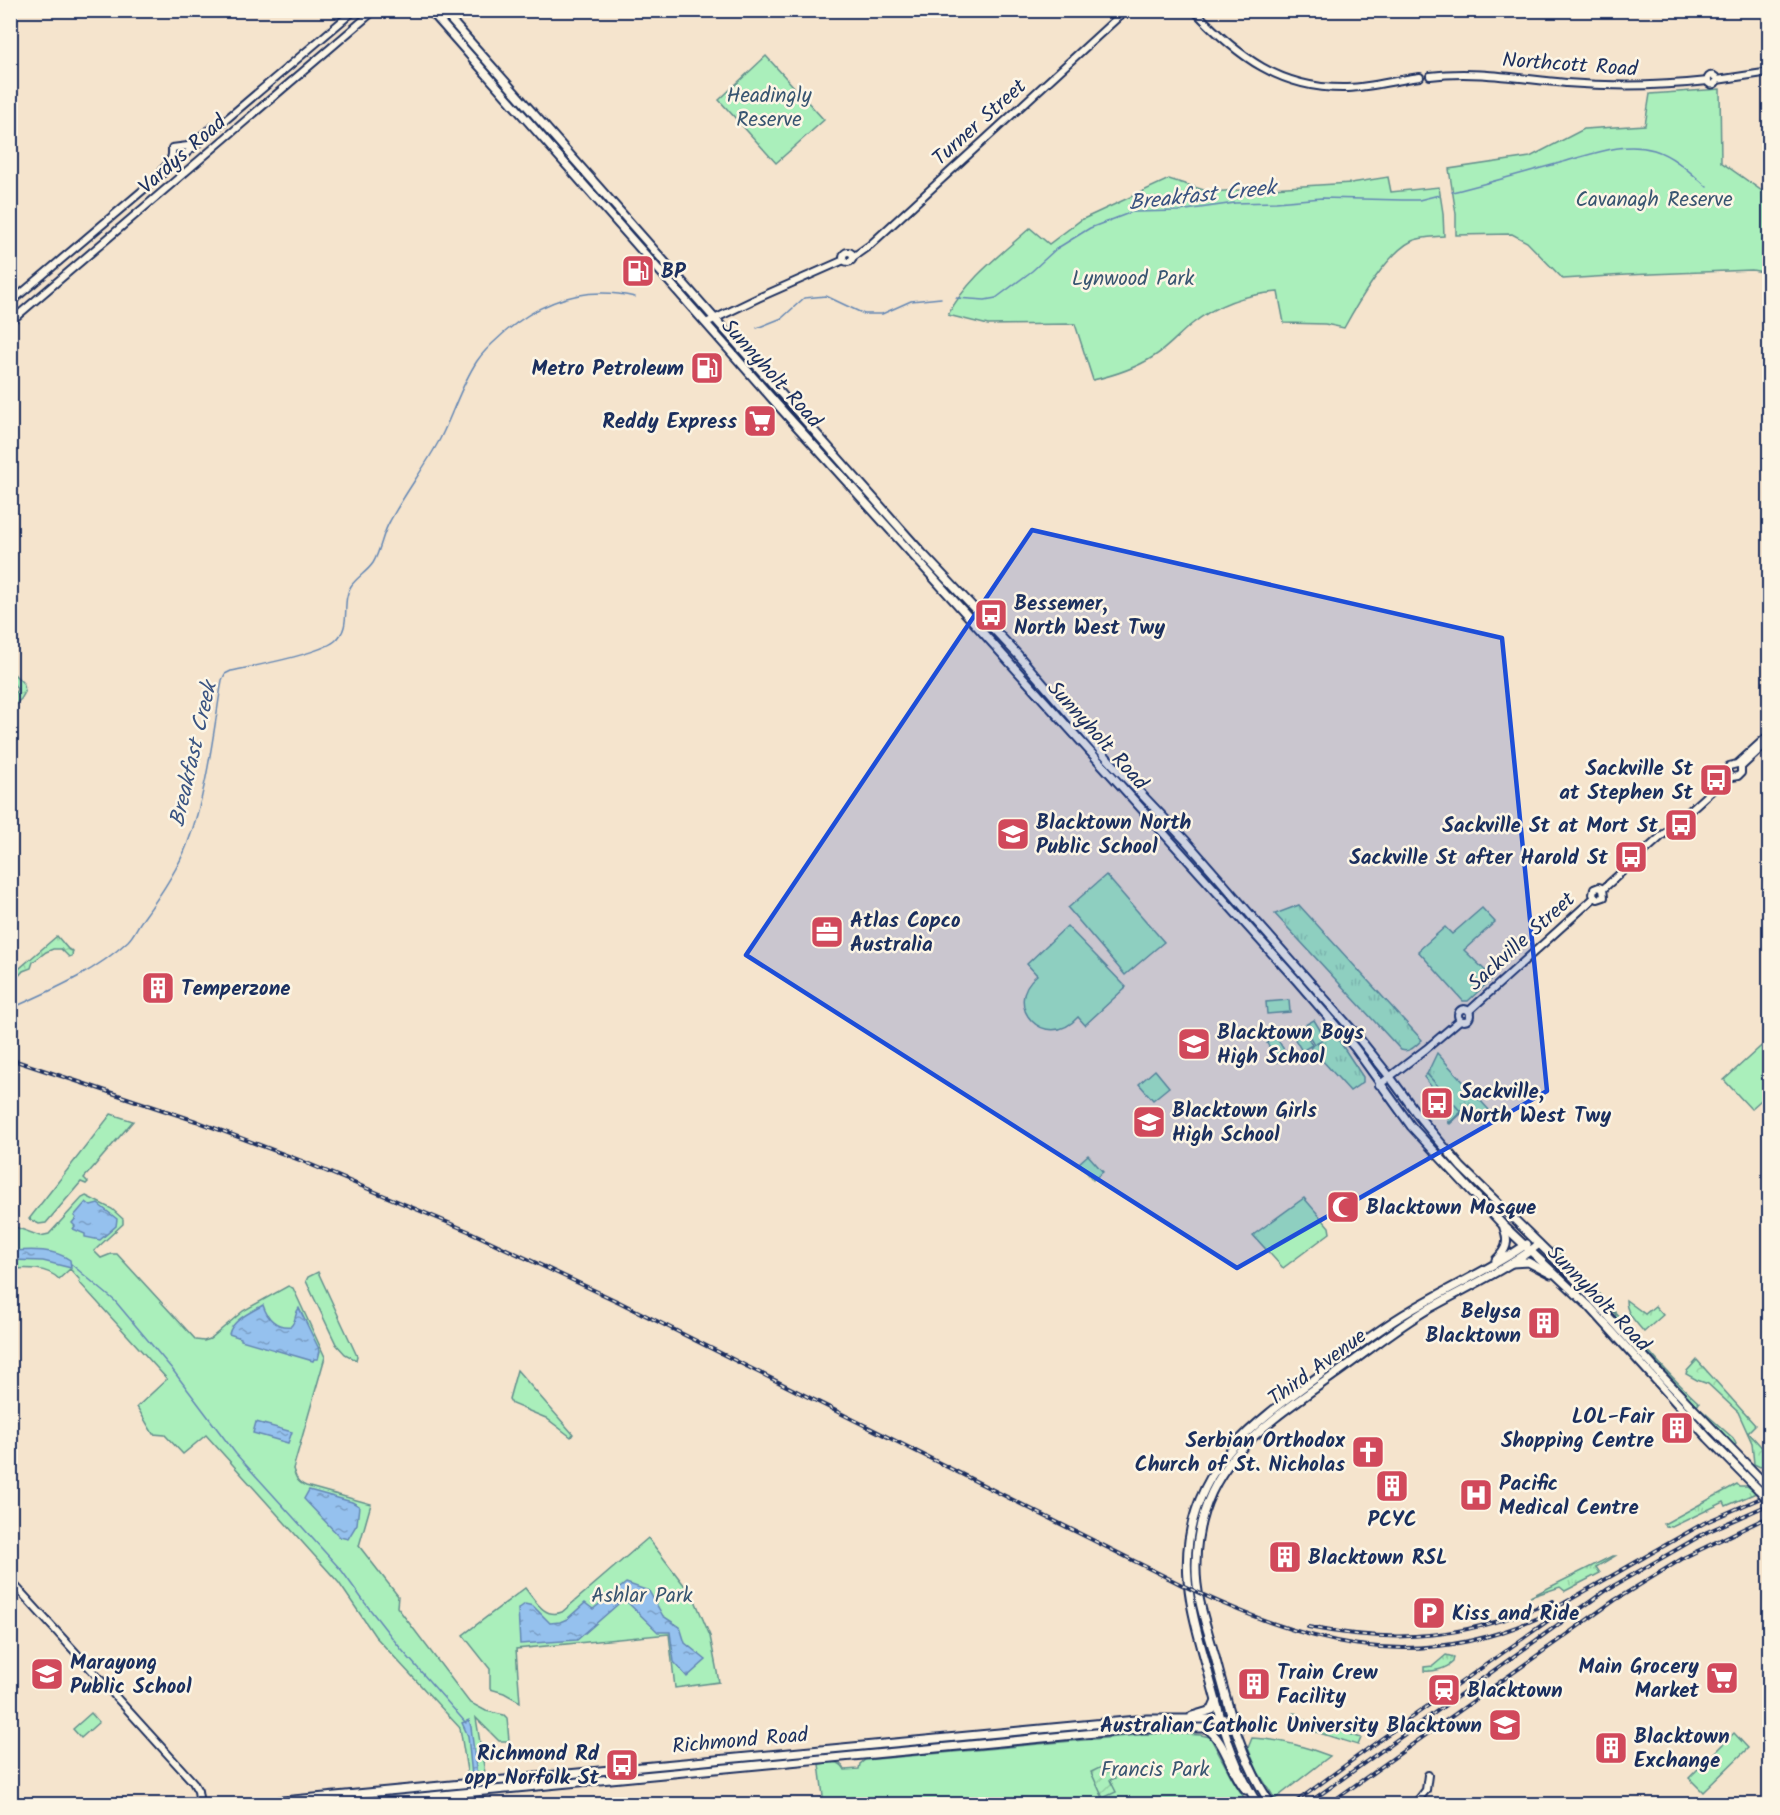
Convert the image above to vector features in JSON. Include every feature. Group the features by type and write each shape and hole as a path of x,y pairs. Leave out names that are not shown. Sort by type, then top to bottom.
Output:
{"main road":[{"name":"Sunnyholt Road","path":"430,10 783,411 1297,981 1355,1048 1379,1085 1411,1126 1503,1225 1569,1285 1708,1438 1770,1502"},
{"name":"Sunnyholt Road","path":"442,10 922,553 1185,841 1354,1032 1461,1167 1573,1277 1693,1409 1768,1487"},
{"name":"Third Avenue","path":"1490,1266 1507,1246 1508,1239 1503,1225"},
{"name":"Third Avenue","path":"1271,1804 1251,1772 1202,1613 1196,1567 1200,1526 1209,1500 1220,1478 1242,1447 1270,1421 1418,1316 1509,1263 1536,1241"},
{"name":"Third Avenue","path":"1252,1796 1231,1748 1192,1614 1189,1541 1202,1493 1234,1443 1253,1425 1323,1372 1405,1314 1490,1266 1528,1248"},
{"path":"1509,1263 1532,1263 1569,1285"},
{"path":"1178,1719 1209,1712 1216,1700"},
{"name":"Richmond Road","path":"251,1804 1147,1719 1233,1719"},
{"name":"Richmond Road","path":"347,1804 1148,1728 1236,1728"},
{"path":"1206,1728 1216,1737 1234,1773 1258,1804"}],"street":[{"name":"Vardys Road","path":"12,302 356,10"},
{"name":"Vardys Road","path":"10,322 375,10"},
{"name":"Turner Street","path":"715,318 844,260 847,253 853,256 870,245 1126,10"},
{"name":"Northcott Road","path":"1194,10 1225,42 1261,68 1290,80 1322,86 1350,88 1420,77 1425,82 1430,76 1460,73 1616,86 1708,81 1714,84 1717,80 1770,72"},
{"name":"Vardys Road","path":"137,196 171,161 172,148 188,146 206,131 232,115"},
{"path":"706,323 715,318"},
{"path":"1739,765 1770,734"},
{"path":"1739,765 1741,773 1738,776 1729,775 1728,767 1731,764 1739,765 1770,740"},
{"name":"Sackville Street","path":"1379,1085 1460,1020 1458,1015 1460,1010 1466,1008 1469,1011 1595,897 1594,889 1599,887 1604,889 1729,775"},
{"path":"10,1580 193,1782 198,1791 200,1804"},
{"path":"1416,1804 1426,1790 1428,1775"}],"highlighted area":[{"path":"1032,530 1502,638 1547,1091 1237,1268 746,955"}],"green space":[{"name":"Headingly Reserve","path":"766,56 824,120 776,163 719,100"},
{"name":"Cavanagh Reserve","path":"1720,89 1721,162 1769,196 1769,273 1752,270 1563,279 1527,242 1512,234 1456,235 1456,214 1449,169 1530,157 1584,129 1645,125 1650,94"},
{"name":"Lynwood Park","path":"1388,177 1391,192 1439,187 1444,236 1412,241 1402,247 1383,267 1344,328 1325,324 1284,323 1278,292 1255,295 1232,301 1211,311 1146,361 1124,371 1093,380 1075,324 988,325 948,315 974,279 1030,228 1049,244 1081,220 1169,179 1210,192 1351,183"},
{"path":"11,671 24,684 25,692 11,708 11,697 17,689 12,681"},
{"path":"1106,875 1164,942 1125,975 1068,908"},
{"path":"1299,905 1422,1040 1415,1047 1407,1051 1401,1050 1275,914"},
{"path":"1482,908 1495,922 1464,950 1493,978 1468,1001 1463,1001 1418,951 1445,927 1452,934"},
{"path":"1067,926 1126,987 1085,1025 1078,1017 1066,1027 1053,1030 1041,1027 1032,1021 1025,1011 1023,999 1027,987 1037,975 1027,964"},
{"path":"57,936 68,949 73,951 72,956 69,957 61,949 53,949 33,962 31,968 11,980 13,974"},
{"path":"1289,1000 1290,1012 1267,1014 1266,1002"},
{"path":"1314,1020 1325,1038 1314,1044 1303,1026"},
{"path":"1302,1027 1312,1045 1302,1051 1291,1033"},
{"path":"1334,1033 1363,1077 1363,1082 1350,1091 1310,1047"},
{"path":"1276,1037 1288,1056 1277,1062 1267,1043"},
{"path":"1769,1039 1769,1093 1751,1109 1724,1080"},
{"path":"1437,1053 1489,1110 1472,1125 1462,1113 1449,1123 1461,1112 1427,1074"},
{"path":"1155,1070 1169,1087 1153,1100 1139,1084"},
{"path":"1427,1074 1461,1112 1449,1123 1446,1106 1424,1077"},
{"path":"111,1114 133,1121 84,1178 88,1182 86,1184 81,1182 46,1223 39,1224 29,1219"},
{"path":"1088,1155 1103,1172 1093,1180 1079,1163"},
{"path":"86,1196 112,1209 123,1219 123,1224 94,1251 101,1258 117,1254 196,1340 210,1339 243,1311 288,1286 293,1288 325,1357 293,1469 295,1475 306,1486 371,1504 359,1546 398,1596 397,1607 469,1702 507,1718 509,1741 499,1741 476,1718 485,1773 468,1777 460,1728 375,1636 339,1583 206,1435 183,1454 165,1435 153,1434 137,1407 167,1379 79,1282 80,1280 70,1269 59,1279 43,1270 11,1269 10,1225 40,1236 49,1234"},
{"path":"1304,1198 1329,1227 1330,1233 1283,1268 1253,1235"},
{"path":"1554,1248 1699,1403 1697,1406 1615,1317 1616,1315 1552,1249"},
{"path":"318,1272 357,1356 356,1360 345,1354 336,1344 306,1281 308,1277"},
{"path":"1626,1300 1645,1314 1655,1306 1663,1315 1644,1332 1630,1314"},
{"path":"1697,1360 1755,1425 1748,1432 1769,1455 1769,1464 1760,1467 1754,1464 1752,1443 1738,1412 1708,1384 1686,1374"},
{"path":"517,1370 573,1434 571,1437 546,1418 512,1404 509,1399"},
{"path":"1698,1406 1733,1438 1736,1444 1734,1446"},
{"path":"1737,1484 1747,1486 1756,1493 1726,1506 1724,1502 1672,1527 1664,1524"},
{"name":"Ashlar Park","path":"648,1538 694,1598 710,1636 719,1682 675,1688 669,1634 516,1649 520,1702 504,1693 490,1689 490,1669 463,1635 525,1588 545,1611 562,1612"},
{"path":"1615,1556 1596,1567 1600,1573 1565,1591 1560,1587 1530,1597"},
{"path":"1446,1655 1454,1657 1453,1662 1439,1670 1424,1671 1424,1667 1433,1666"},
{"path":"91,1713 99,1722 81,1738 73,1729"},
{"path":"1293,1713 1312,1725 1324,1725 1361,1738 1358,1745 1292,1722 1290,1716"},
{"name":"Francis Park","path":"1161,1733 1210,1737 1248,1804 824,1804 819,1764 834,1762 840,1764 845,1770 859,1769 860,1764 865,1760"},
{"path":"1734,1733 1748,1748 1703,1792 1689,1778"},
{"path":"1252,1738 1292,1744 1330,1756 1275,1799 1258,1772 1248,1748"},
{"path":"1108,1764 1115,1778 1110,1780 1116,1792 1103,1798 1091,1772"},
{"path":"485,1798 486,1804 417,1804"}],"water":[{"path":"86,1202 91,1206 98,1204 117,1219 116,1226 100,1240 85,1237 85,1234 73,1229 75,1226 72,1223 76,1218 74,1216"},
{"path":"11,1251 56,1253 70,1260 71,1268 43,1261 11,1260"},
{"path":"263,1305 273,1321 286,1326 293,1324 299,1308 320,1351 318,1359 313,1361 241,1340 229,1334 238,1321"},
{"path":"256,1422 292,1432 288,1443 253,1433"},
{"path":"309,1490 359,1506 357,1524 348,1539 340,1537 304,1499"},
{"path":"626,1583 649,1591 663,1616 680,1627 685,1643 706,1660 687,1677 674,1662 670,1632 658,1632 624,1599 577,1640 520,1644 518,1609 525,1604 533,1606 550,1623 560,1622 567,1619 585,1603 593,1609"},
{"path":"469,1720 477,1776 472,1776 468,1736 462,1723"}],"waterway":[{"name":"Breakfast Creek","path":"1452,192 1597,152 1631,147 1654,150 1668,156 1707,187"},
{"name":"Breakfast Creek","path":"956,298 985,300 996,298 1032,271 1056,249 1090,228 1132,212 1179,211 1235,203 1322,198 1419,200 1439,195"},
{"name":"Breakfast Creek","path":"10,1009 87,972 115,952 132,936 167,883 187,845 200,805 222,680 225,674 327,646 340,635 344,628 346,600 351,586 373,563 387,526 440,439 466,380 483,353 505,332 534,311 566,298 599,293 635,297"},
{"name":"Breakfast Creek","path":"757,328 782,318 804,298 826,296 864,314 882,314 911,301 941,298"},
{"path":"71,1264 115,1301 172,1369 236,1454 342,1571 401,1649 466,1723"},
{"path":"476,1800 477,1804"}],"railway":[{"path":"10,1059 196,1121 302,1161 468,1231 619,1302 1182,1585 1226,1605 1314,1636 1357,1645 1401,1648 1445,1645 1491,1636 1538,1618 1704,1523 1770,1494"},
{"path":"1307,1804 1608,1589 1707,1532 1770,1504"},
{"path":"1329,1804 1615,1600 1685,1557 1770,1516"},
{"path":"1308,1627 1373,1636 1433,1635 1491,1623 1553,1601"},
{"path":"1293,1804 1549,1620"}],"place":[{"name":"BP","path":"638,271"},
{"name":"Metro Petroleum","path":"707,368"},
{"name":"Reddy Express","path":"760,421"},
{"name":"Bessemer, North West Twy","path":"991,615"},
{"name":"Sackville St at Stephen St","path":"1716,780"},
{"name":"Sackville St at Mort St","path":"1681,825"},
{"name":"Blacktown North Public School","path":"1013,834"},
{"name":"Sackville St after Harold St","path":"1631,857"},
{"name":"Atlas Copco Australia","path":"827,932"},
{"name":"Temperzone","path":"158,988"},
{"name":"Blacktown Boys High School","path":"1194,1044"},
{"name":"Sackville, North West Twy","path":"1437,1103"},
{"name":"Blacktown Girls High School","path":"1149,1122"},
{"name":"Blacktown Mosque","path":"1343,1207"},
{"name":"Belysa Blacktown","path":"1544,1323"},
{"name":"LOL-Fair Shopping Centre","path":"1677,1428"},
{"name":"Serbian Orthodox Church of St. Nicholas","path":"1368,1452"},
{"name":"PCYC","path":"1392,1486"},
{"name":"Pacific Medical Centre","path":"1476,1495"},
{"name":"Blacktown RSL","path":"1285,1557"},
{"name":"Kiss and Ride","path":"1429,1613"},
{"name":"Marayong Public School","path":"47,1674"},
{"name":"Main Grocery Market","path":"1722,1678"},
{"name":"Train Crew Facility","path":"1254,1684"},
{"name":"Blacktown","path":"1444,1690"},
{"name":"Australian Catholic University Blacktown","path":"1505,1725"},
{"name":"Blacktown Exchange","path":"1611,1748"},
{"name":"Richmond Rd opp Norfolk St","path":"622,1765"}]}
